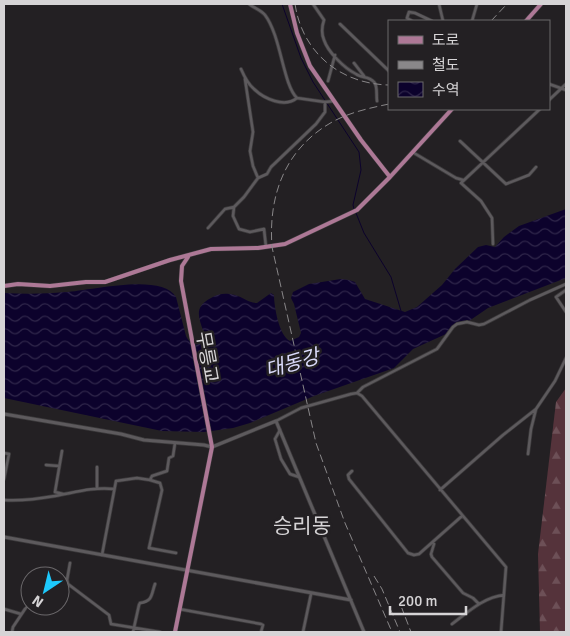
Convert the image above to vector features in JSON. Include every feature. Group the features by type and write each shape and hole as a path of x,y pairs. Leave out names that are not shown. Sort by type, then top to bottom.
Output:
{"main road":[{"path":"290,4 297,33 310,66 332,101 390,177"},
{"path":"527,20 541,4"},
{"path":"4,286 30,284 50,286 110,281 210,249 266,247 285,244 357,210 451,110"},
{"name":"무릉교","path":"190,255 182,266 180,282 212,447"},
{"path":"4,414 121,434 144,440 212,447 276,420 364,632"},
{"path":"175,632 212,447"},
{"path":"4,536 351,600"}],"street":[{"path":"249,4 263,13 270,23 291,89 297,98 325,102 332,101"},
{"path":"313,4 324,20 322,29 324,40 349,70 359,76 364,76"},
{"path":"439,4 443,20"},
{"path":"472,20 477,4"},
{"path":"410,20 407,18 409,12 430,20"},
{"path":"340,24 388,71"},
{"path":"328,81 335,55"},
{"path":"354,63 364,76 376,84 377,101"},
{"path":"241,69 254,90 273,100 286,103 293,102 297,98"},
{"path":"245,78 253,132 250,151 258,178"},
{"path":"550,84 566,90"},
{"path":"550,99 566,84"},
{"path":"266,247 264,229 250,232 239,229 232,216 234,207 258,178 267,174 290,147 316,124 325,112 325,102"},
{"path":"493,244 492,218 481,202 461,183 539,110"},
{"path":"460,141 506,184 528,175 536,167"},
{"path":"412,152 456,178 463,180"},
{"path":"208,228 225,209 234,207"},
{"path":"276,420 301,408 357,393 363,387 437,349 457,324 466,322 484,324 566,284"},
{"path":"566,290 556,297 566,312"},
{"path":"528,454 531,429 536,410 566,358"},
{"path":"357,393 362,396 506,567 501,632"},
{"path":"440,490 503,435 536,410"},
{"path":"280,430 275,439 281,459 290,474 300,477"},
{"path":"150,480 152,476 167,471 169,458 173,456 175,443"},
{"path":"62,451 55,492 65,494"},
{"path":"4,453 9,454 4,479"},
{"path":"46,465 59,466"},
{"path":"97,467 97,488"},
{"path":"352,471 348,474 349,479 408,553 417,555 462,516"},
{"path":"102,555 116,481 137,478 160,483 162,490 149,548 176,553"},
{"path":"4,500 18,501 97,488 114,489"},
{"path":"434,542 432,557 463,593 473,598 479,604"},
{"path":"70,584 109,615 111,624 134,630 160,632"},
{"path":"134,630 139,605 150,600 155,584"},
{"path":"303,632 311,594"},
{"path":"452,624 479,604 504,595"},
{"path":"4,609 20,614"},
{"path":"179,609 261,624 261,632"},
{"path":"12,632 20,616"}],"green space":[{"path":"566,388 566,632 540,632 538,554 556,402"}],"water":[{"name":"대동강","path":"566,209 566,278 488,308 469,321 458,322 446,334 413,349 394,368 314,396 250,423 233,428 204,432 162,431 4,398 4,293 50,293 141,284 156,286 168,290 176,297 186,336 191,342 197,343 203,342 205,339 199,311 205,302 217,295 226,294 235,295 257,303 271,293 274,295 280,327 286,338 290,341 299,337 301,333 291,298 293,292 309,284 341,279 349,280 355,282 365,299 405,312 417,307 442,285 455,269 478,247 486,245 495,247 504,237 519,226"}],"waterway":[{"path":"282,4 301,58 313,82 359,152 361,170 353,205 354,209"},
{"path":"356,213 364,233 391,277 401,311"}],"railway":[{"path":"295,4 299,21 306,37 326,62 340,72 355,79 388,85"},
{"path":"492,20 507,4"},
{"path":"388,104 361,111 334,121 317,132 292,158 277,191 273,209 272,247 316,443 345,523 392,632"},
{"path":"374,576 382,589 400,632"},
{"path":"401,606 411,632"}],"district":[{"name":"승리동","path":"302,526"}]}
